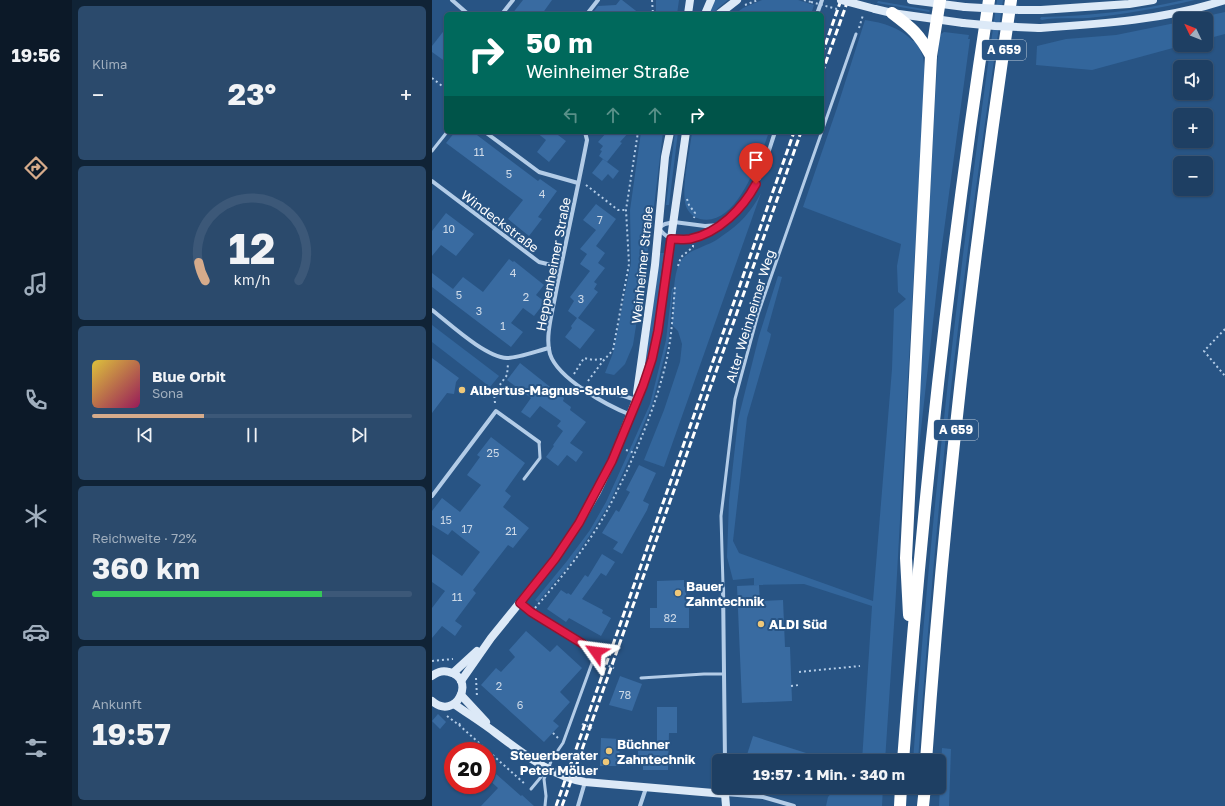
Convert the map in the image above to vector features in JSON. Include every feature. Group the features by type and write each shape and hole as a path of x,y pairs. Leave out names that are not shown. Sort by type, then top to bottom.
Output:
{"highway":[{"name":"A 659","path":"904,754 911,656 936,402 974,96 989,0"},
{"name":"A 659","path":"927,754 934,655 958,404 978,238 1011,0"},
{"path":"911,656 906,558 931,56 939,2"},
{"path":"892,13 914,30 922,40 931,56"},
{"path":"900,806 901,794"},
{"path":"923,806 924,794"}],"street":[{"path":"452,0 466,12"},
{"path":"504,12 513,0"},
{"path":"589,12 598,0"},
{"path":"688,12 690,0"},
{"path":"706,12 711,0"},
{"path":"722,12 737,0"},
{"path":"818,12 822,0"},
{"path":"841,0 892,13 936,20 995,26 1039,28 1114,23 1172,13 1225,0"},
{"path":"911,0 939,2 965,7 1019,10 1129,4 1153,0"},
{"path":"488,134 539,172 578,182"},
{"name":"Heppenheimer Straße","path":"586,134 587,140 560,267 549,331 549,348 552,358 559,368 571,380 607,404 631,415"},
{"name":"Weinheimer Straße","path":"636,400 654,272 670,134"},
{"name":"Weinheimer Straße","path":"461,681 491,638 555,559 579,523 612,461 631,415 648,373 658,331 686,134"},
{"path":"720,225 705,226 674,222 658,228 671,239 692,238 702,235 720,225 737,212 750,195 756,184 774,134"},
{"name":"Windeckstraße","path":"432,181 539,262 560,267"},
{"path":"432,310 478,346 497,356 508,358 549,348"},
{"name":"Heppenheimer Straße","path":"581,387 636,400"},
{"path":"432,496 496,411 539,442"},
{"path":"723,585 725,754"},
{"name":"Weinheimer Straße","path":"453,673 491,638"},
{"path":"432,676 442,671 453,673 461,681 462,690 461,695 454,704 443,706 432,703"},
{"path":"461,695 496,733"},
{"path":"454,704 522,753 566,778 585,782 647,787 712,790"},
{"path":"578,806 585,782"},
{"path":"640,806 647,787"},
{"path":"725,794 726,806"},
{"path":"747,794 794,806"}],"lane":[{"name":"Alter Weinheimer Weg","path":"824,125 856,34"},
{"path":"432,151 445,134"},
{"name":"Alter Weinheimer Weg","path":"723,585 721,516 735,399 758,314 821,134"},
{"path":"524,479 540,458 539,442"},
{"path":"520,603 531,612 596,652 563,743 552,759 544,779 546,796 545,806"},
{"path":"641,678 723,674"},
{"path":"531,789 548,769"}],"path":[{"path":"652,0 653,12"},
{"path":"804,0 811,2"},
{"path":"856,34 864,14"},
{"path":"432,78 444,87"},
{"path":"581,387 590,379 613,350 629,264 626,210 638,134"},
{"path":"578,182 583,184 618,210 626,210"},
{"path":"1225,330 1204,351 1225,376"},
{"path":"496,411 494,393 507,375 508,358"},
{"path":"571,380 584,358 593,360 601,359 603,361"},
{"path":"432,661 453,659"},
{"path":"604,664 614,668"},
{"path":"799,672 860,666"},
{"path":"477,673 475,682 477,698"},
{"path":"791,686 799,685"},
{"path":"441,713 454,720 531,789"},
{"path":"459,725 465,717"},
{"path":"582,724 592,728"}],"shaded area":[{"path":"656,0 679,0 677,12 656,12"},
{"path":"715,0 728,0 715,12 709,12"},
{"path":"762,0 798,0 814,5 812,12 738,12 743,8"},
{"path":"997,0 1003,0 988,99 956,347 945,442 919,754 914,754 920,665 948,380"},
{"path":"1184,0 1195,0 1169,6 1088,18 1040,19 1041,17 1131,10"},
{"path":"878,1 929,10 930,11 877,3"},
{"path":"1225,12 1225,34 1213,37 1213,15"},
{"path":"865,20 891,26 908,36 913,41 916,39 923,57 925,72 885,754 862,754 872,606 804,584 754,585 754,578 733,580 727,557 729,501 738,420 759,336 778,276 782,277 767,331 771,334 770,339 747,418 733,541 739,553 873,601 892,369 894,309 906,299 898,292 897,266 901,244 803,207"},
{"path":"1173,23 1173,48 1092,70 1036,65 1037,46 1066,39 1116,35"},
{"path":"944,32 969,35 968,39 970,39 940,260 915,483 935,100 939,39 941,34"},
{"path":"641,134 663,134 652,223 633,345 625,364 614,375 605,373 613,353 631,263 630,210"},
{"path":"675,134 678,134 669,205 666,205"},
{"path":"692,134 768,134 753,173 736,202 725,213 713,219 700,219 694,217 687,208 684,195"},
{"path":"761,193 664,467 644,460 664,410 680,362 682,344 678,331 672,325 674,286 679,264 688,254 715,241 734,227 749,212"},
{"path":"660,253 664,253 654,329 644,379 640,378 650,330"},
{"path":"672,288 669,339 652,405 629,459 609,504 592,532 570,564 538,602 535,600 590,530 606,502 650,404 666,340"},
{"path":"432,325 499,376 490,387 432,342"},
{"path":"942,748 951,749 949,806 939,806 940,794 946,794 946,754 942,754"},
{"path":"830,794 883,794 882,806 826,806 828,797"}],"building":[{"path":"523,0 552,0 543,12 514,12"},
{"path":"620,0 622,0 637,12 594,12 598,6 616,5"},
{"path":"444,31 444,61 432,52 432,46"},
{"path":"453,134 476,134 538,181 540,179 557,191 538,217 542,219 529,236 508,219 523,200 446,143"},
{"path":"538,134 557,134 566,141 549,162 537,152 546,140"},
{"path":"605,134 627,134 607,162 599,156 602,151 600,150 603,146 598,142"},
{"path":"603,159 619,171 613,179 608,174 602,181 592,173"},
{"path":"596,204 616,219 596,246 605,253 598,263 605,268 594,282 597,284 594,289 598,292 578,318 595,330 580,349 565,337 577,318 568,311 574,301 570,297 590,271 580,264 587,254 580,249 596,230 583,220"},
{"path":"446,213 474,234 456,256 441,245 432,256 432,231"},
{"path":"509,259 513,262 514,261 544,285 536,295 545,302 534,316 523,308 511,323 523,332 511,347 432,287 432,273 453,289 463,277 483,292"},
{"path":"432,358 459,378 456,382 454,394 447,393 432,413"},
{"path":"520,363 564,398 563,401 571,407 570,410 586,422 570,443 583,452 576,462 567,455 558,466 546,457 563,431 557,426 561,421 540,406 530,418 521,412 531,398 507,380"},
{"path":"491,437 525,463 505,491 511,496 503,507 529,528 513,548 508,545 473,590 476,593 455,621 462,626 455,636 442,626 432,638 432,608 445,591 432,582 432,554 462,576 480,552 452,530 448,535 432,525 432,511 442,498 460,512 481,485 467,475 480,457 477,455"},
{"path":"639,465 656,473 643,501 649,504 647,510 622,554 613,549 618,542 602,533 616,510 619,512 630,492 626,490"},
{"path":"602,554 615,562 606,576 601,573 582,599 603,610 602,613 611,618 601,636 569,618 566,622 547,609 561,590 571,595 585,575 588,577"},
{"path":"684,580 684,587 686,587 686,608 689,608 689,628 650,628 650,608 657,608 657,581"},
{"name":"ALDI Süd","path":"759,585 760,601 783,600 785,647 790,647 792,701 742,703 737,586"},
{"path":"526,631 550,652 557,645 582,668 560,692 570,702 553,721 559,726 544,742 481,685 496,668 501,672 515,657 509,650"},
{"path":"620,676 642,684 632,711 609,705"},
{"path":"657,707 677,707 677,733 669,733 668,770 643,770 643,757 638,757 638,746 657,746"},
{"path":"438,714 446,722 440,729 432,721"},
{"path":"753,736 809,754 747,754"},
{"path":"601,738 620,739 619,766 600,766"},
{"path":"496,774 534,806 481,806 492,794 496,794 496,790 498,788 496,786"}],"railway":[{"path":"824,48 841,0"},
{"path":"824,67 848,0"},
{"path":"556,806 793,134"},
{"path":"562,806 800,134"}],"place":[{"name":"Albertus-Magnus-Schule","path":"462,390"},
{"name":"Bauer Zahntechnik","path":"678,593"},
{"name":"ALDI Süd","path":"761,624"},
{"name":"Büchner Zahntechnik","path":"609,751"},
{"name":"Steuerberater Peter Möller","path":"606,762"}],"route":[{"path":"596,652 531,612 520,603 555,559 579,523 612,461 643,386 652,359 658,331 671,239 692,238 702,235 720,225 737,212 744,204 756,184"}]}
